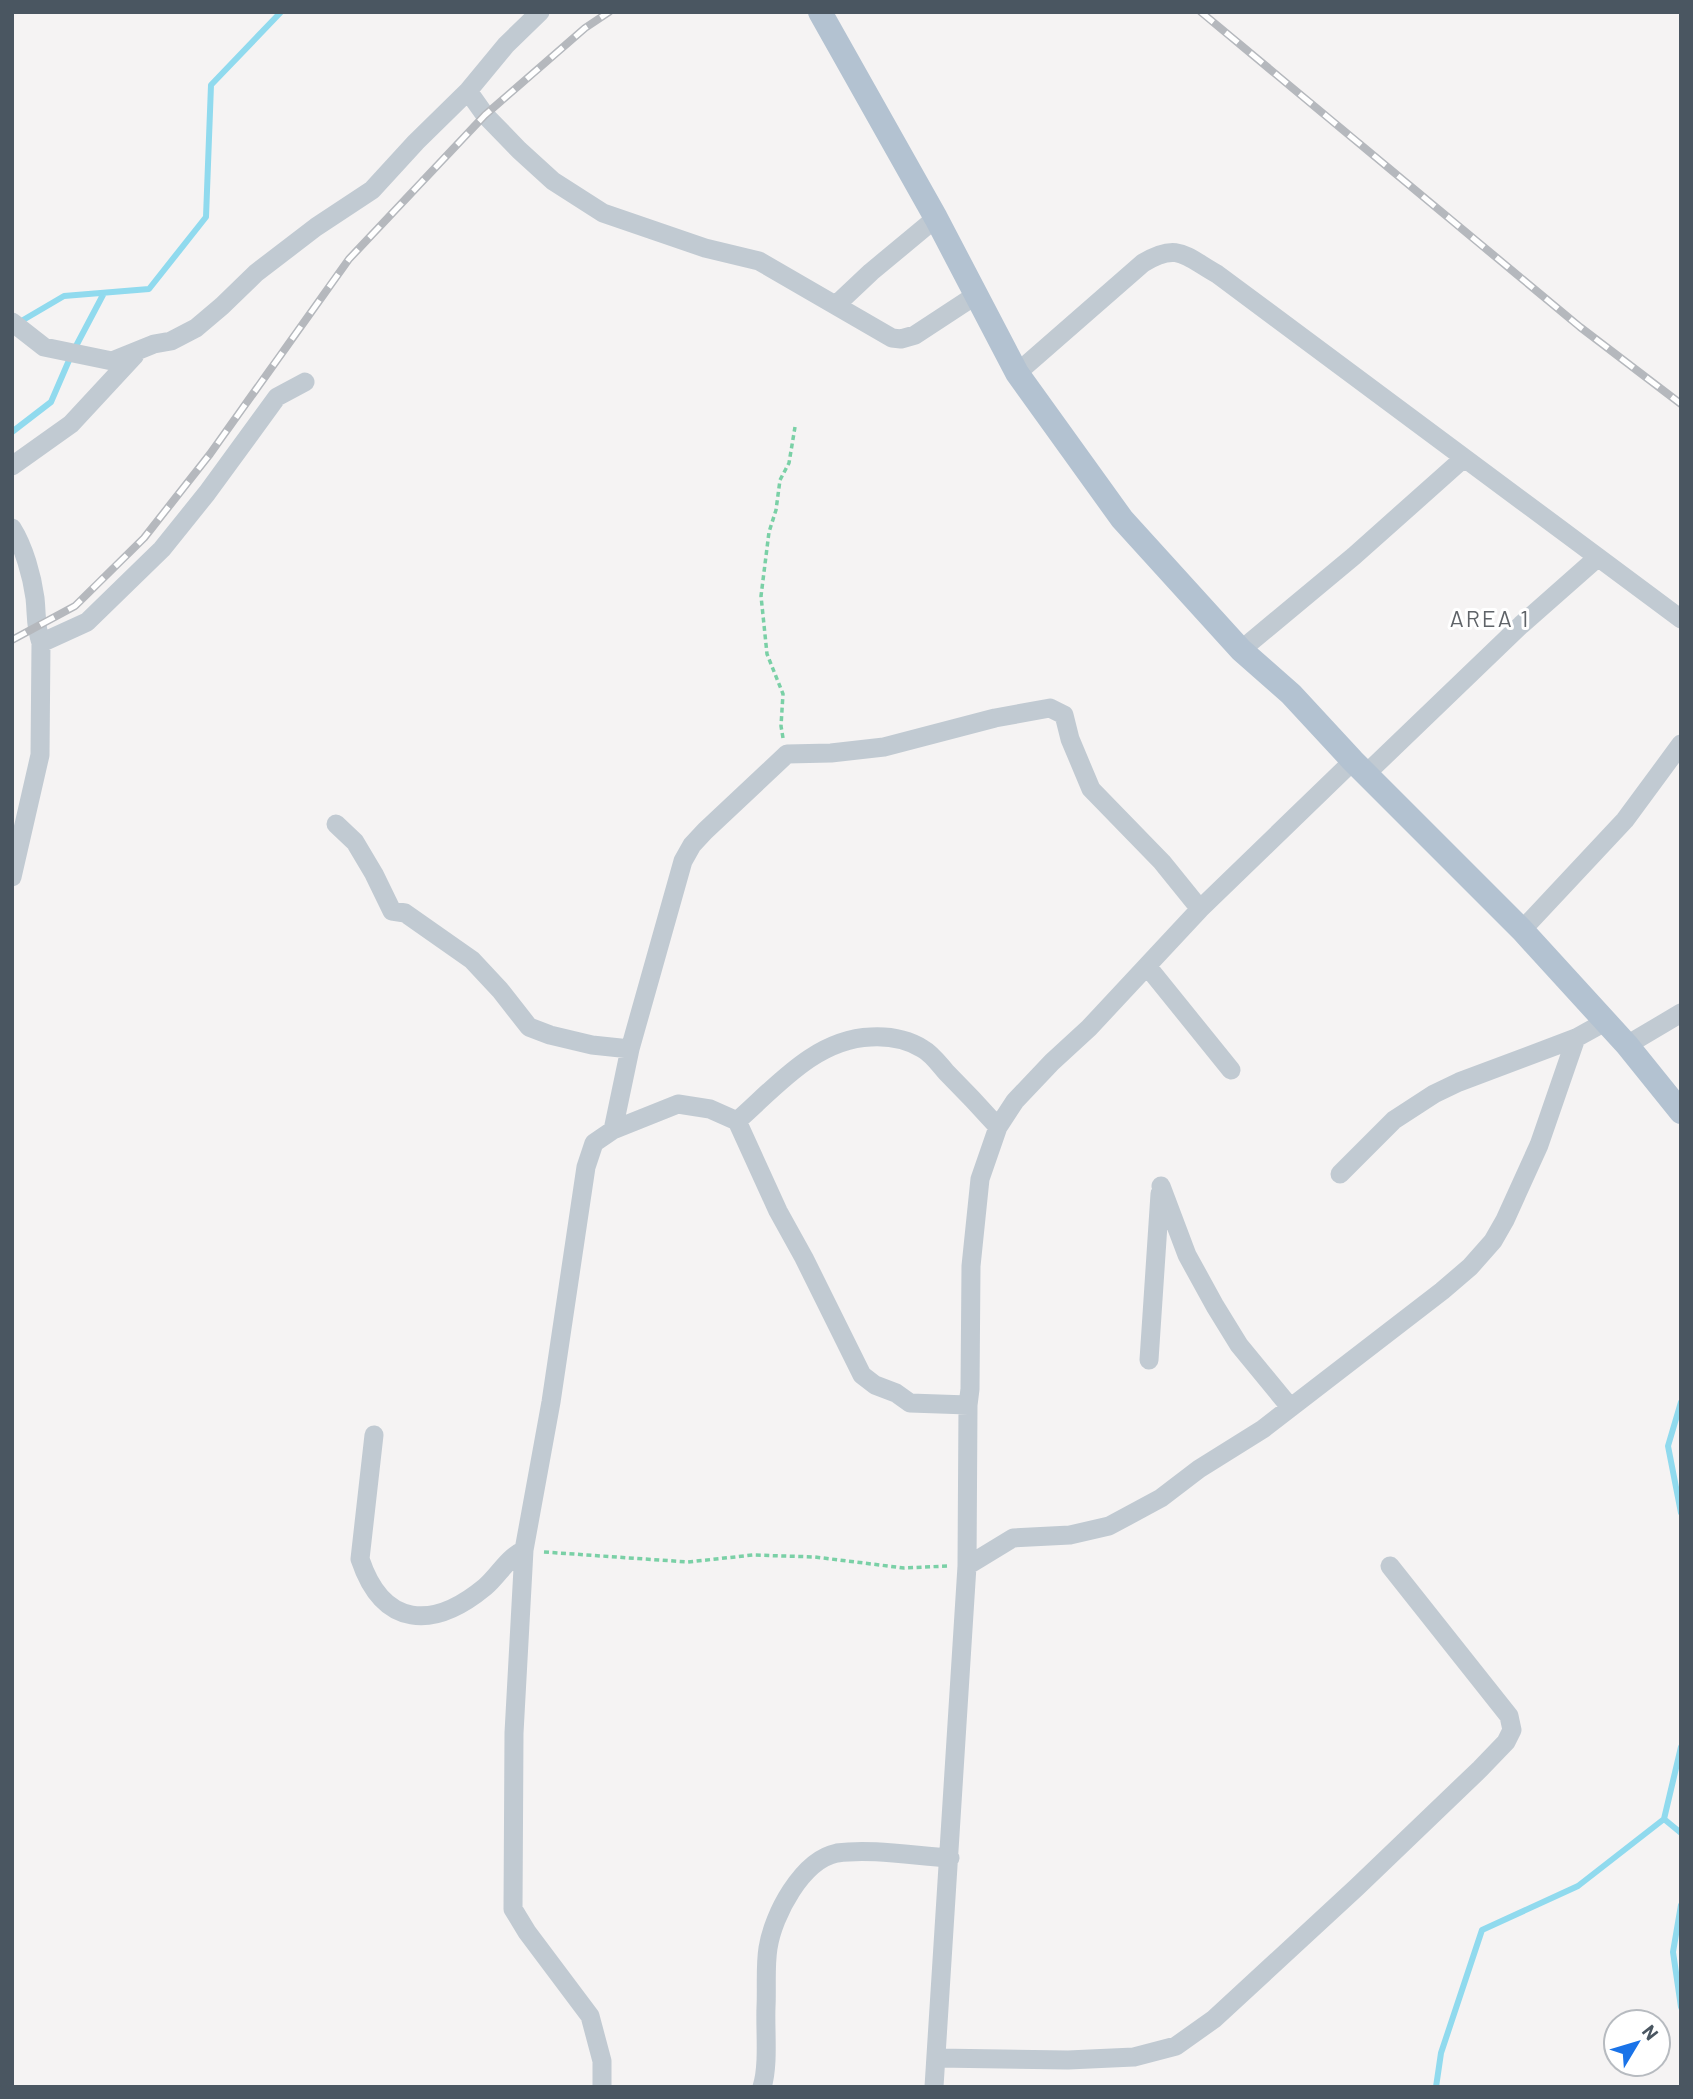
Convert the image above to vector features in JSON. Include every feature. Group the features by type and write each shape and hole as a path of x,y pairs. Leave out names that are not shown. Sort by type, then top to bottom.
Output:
{"main road":[{"path":"820,12 936,218 1017,373 1122,519 1241,650 1292,694 1360,767 1522,930 1627,1045 1681,1112"}],"street":[{"path":"12,322 44,347 112,361 154,344 171,341 196,328 256,272 316,227 372,190 540,12"},
{"path":"468,91 485,115 527,158 553,181 603,213 705,248 759,261 892,338 901,340 915,335 976,295"},
{"path":"836,305 936,218"},
{"path":"1017,373 1143,263 1159,253 1178,252 1217,274 1681,620"},
{"path":"12,466 71,424 138,351"},
{"path":"41,643 87,622 162,549 277,397 305,382"},
{"path":"1241,650 1354,556 1464,458"},
{"path":"12,528 21,543 34,597 36,627 41,643 40,755 12,877"},
{"path":"934,2087 967,1566 971,1266 980,1179 998,1127 1015,1101 1089,1028 1200,909 1597,558"},
{"path":"613,1130 630,1049 683,861 692,845 787,754 831,753 884,747 995,718 1050,708 1064,715 1070,739 1091,789 1162,862 1200,909"},
{"path":"1522,930 1625,820 1681,744"},
{"path":"336,824 355,842 392,911 405,913 472,960 529,1027 592,1045 630,1049"},
{"path":"1147,966 1231,1070"},
{"path":"1627,1045 1681,1013"},
{"path":"1340,1174 1395,1120 1434,1094 1576,1038 1605,1022"},
{"path":"737,1121 818,1052 858,1037 882,1036 906,1040 926,1050 998,1127"},
{"path":"967,1566 1013,1538 1070,1535 1109,1526 1161,1498 1199,1469 1263,1429 1470,1267 1493,1241 1505,1220 1539,1145 1576,1038"},
{"path":"603,2087 602,2061 590,2016 513,1909 514,1733 524,1550 551,1402 586,1167 594,1143 613,1130 678,1104 710,1109 737,1121 778,1211 862,1376 875,1385 896,1393 910,1404 968,1405"},
{"path":"1149,1360 1161,1186 1187,1255 1215,1307 1239,1345 1290,1407"},
{"path":"374,1435 360,1559 377,1594 393,1609 414,1616 443,1612 472,1598 516,1554 524,1550"},
{"path":"937,2058 1120,2058 1176,2046 1214,2020 1357,1887 1506,1742 1512,1730 1510,1716 1390,1566"},
{"path":"762,2087 768,1948 775,1919 794,1887 823,1857 837,1853 950,1858"}],"path":[{"path":"787,754 781,726 783,694 766,654 761,596 769,532 776,510 780,480 789,463 795,428"},
{"path":"524,1550 688,1562 753,1555 815,1557 904,1568 967,1566"}],"waterway":[{"path":"18,323 64,296 149,289 206,217 211,85 281,12"},
{"path":"76,346 104,293"},
{"path":"12,432 51,402 70,358"},
{"path":"1681,1402 1668,1446 1681,1513"},
{"path":"1436,2087 1441,2053 1482,1930 1578,1886 1664,1819 1681,1747"},
{"path":"1664,1819 1681,1833"},
{"path":"1681,1905 1673,1952 1681,2007"}],"railway":[{"path":"12,640 75,606 144,538 210,454 349,259 485,115 585,28 609,12"},
{"path":"1201,12 1580,327 1681,404"}],"district":[{"name":"AREA 1","path":"1490,619"}]}
